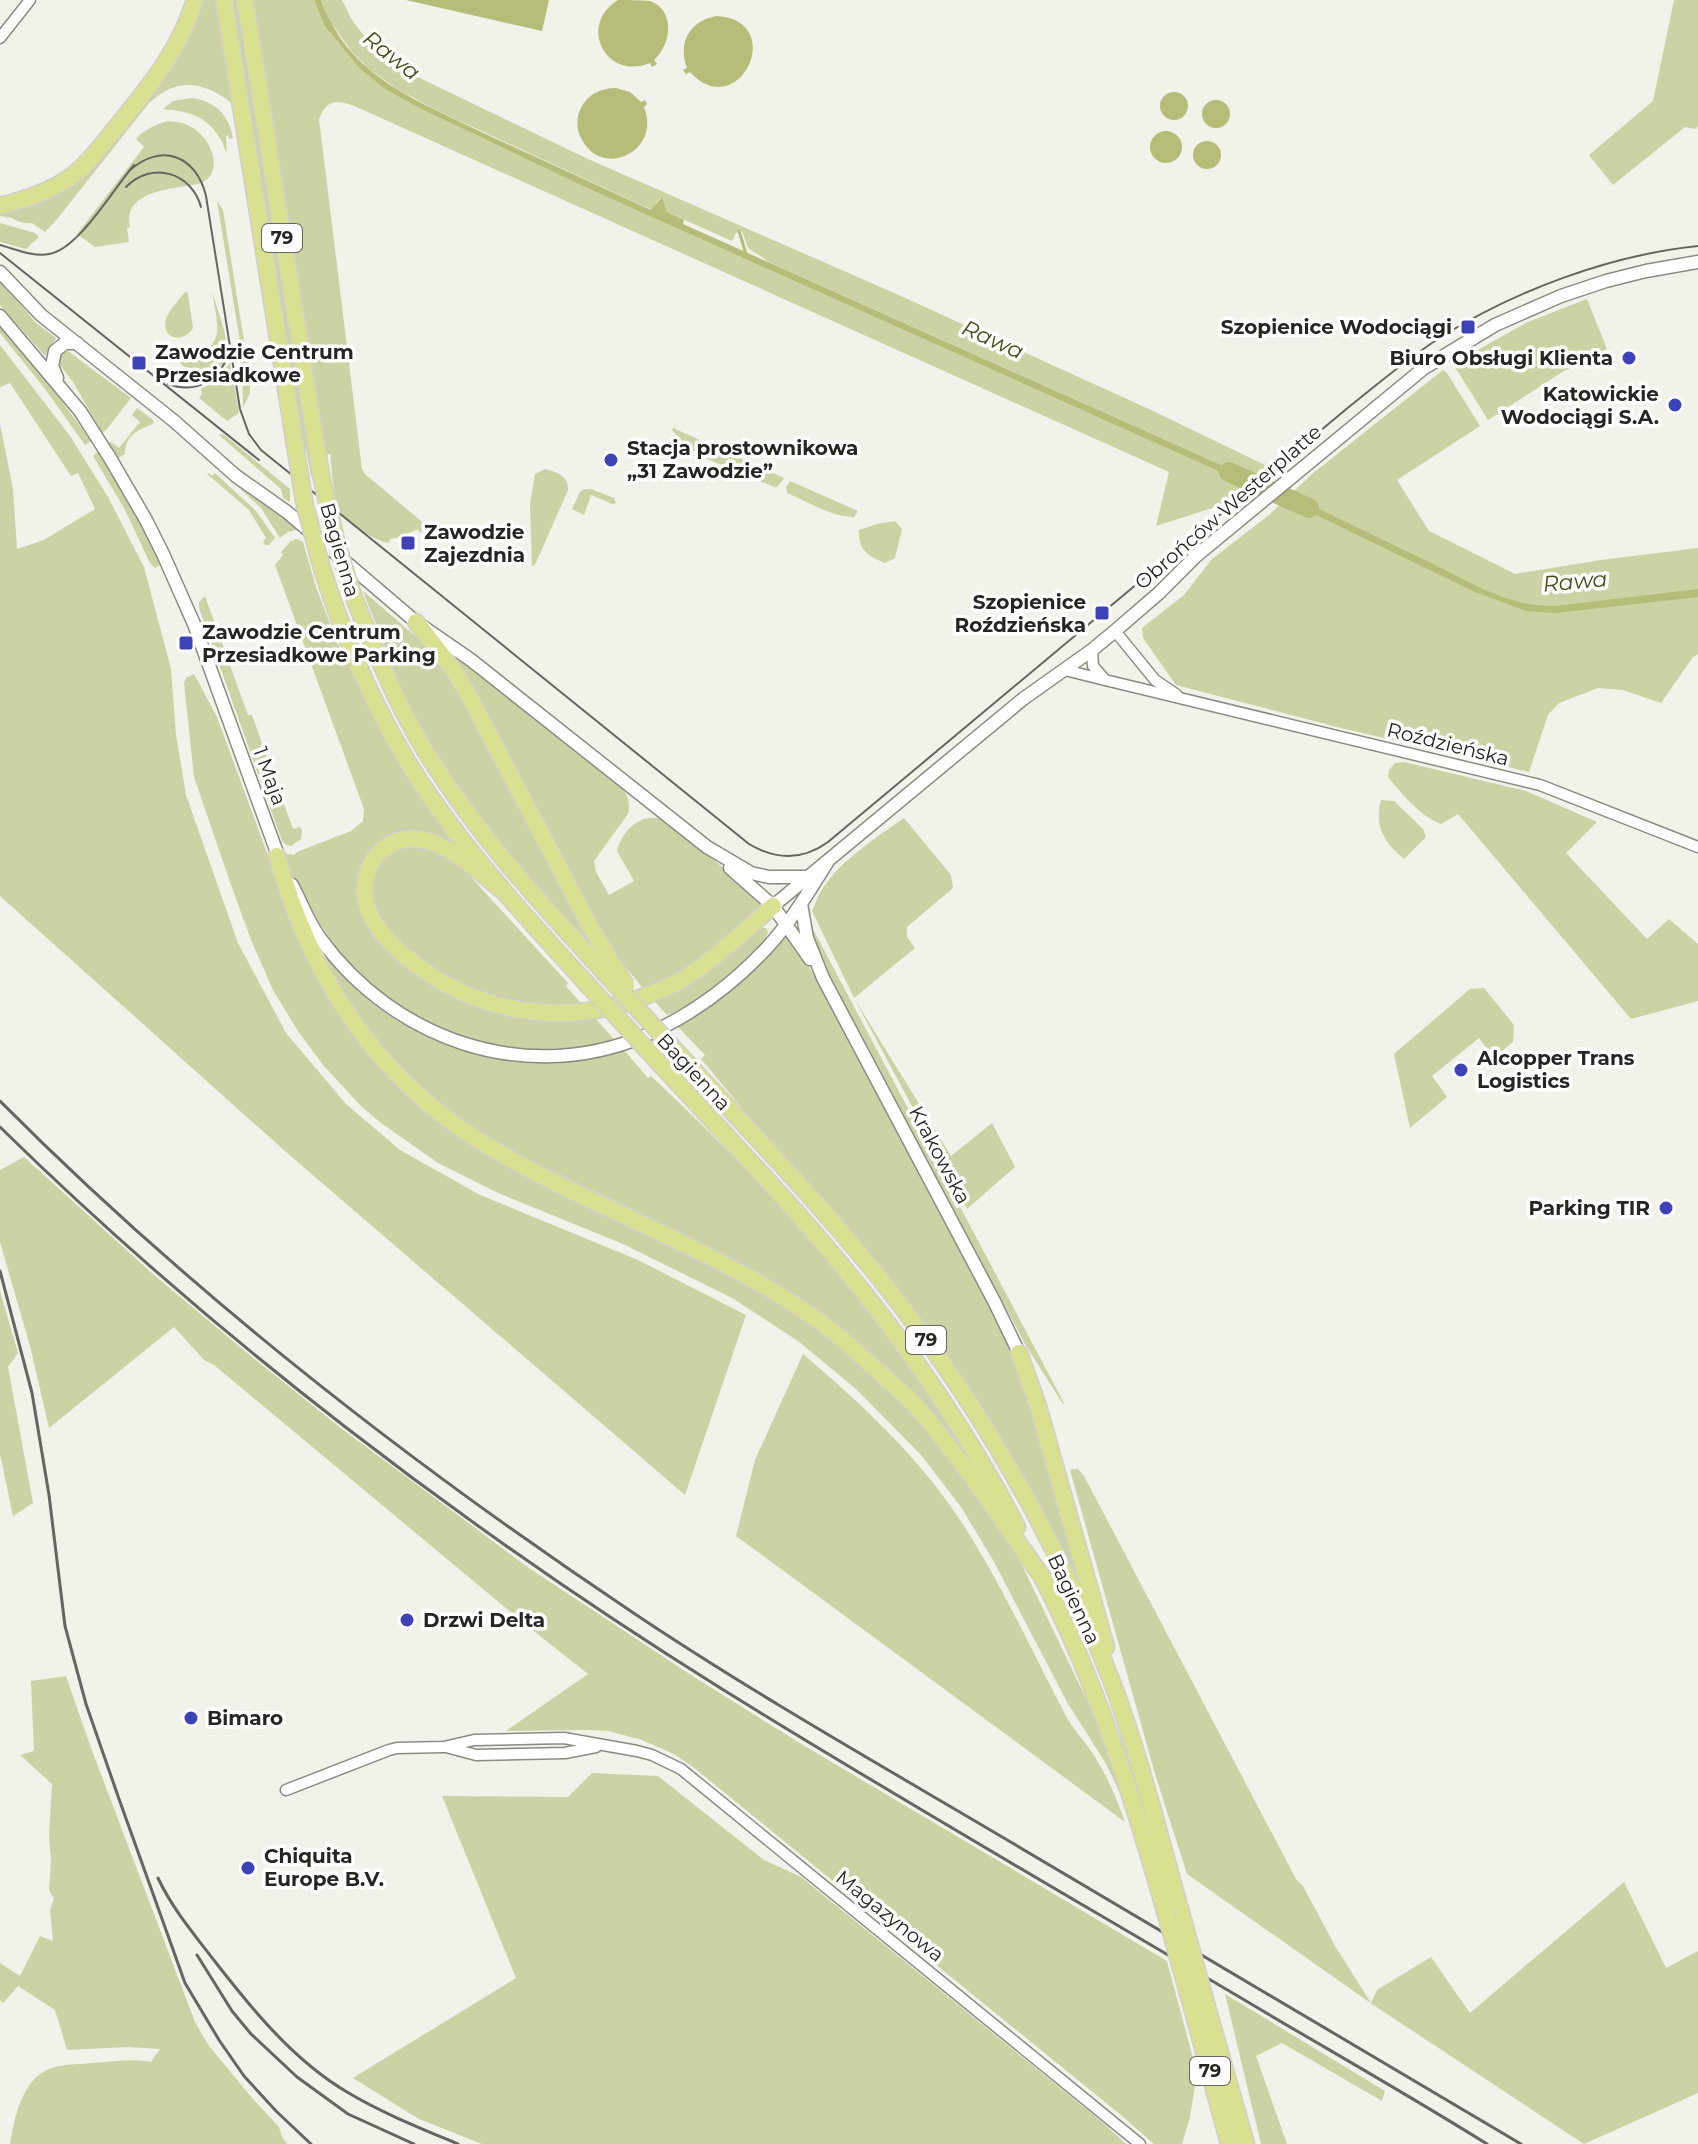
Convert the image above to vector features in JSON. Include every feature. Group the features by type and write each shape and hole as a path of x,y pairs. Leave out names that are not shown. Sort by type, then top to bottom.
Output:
{"main road":[{"path":"0,206 47,190 71,177 92,157 169,60 195,0"},
{"name":"Bagienna","path":"224,0 308,519 323,572 368,687 396,742 450,825 503,891 813,1231 885,1319 950,1411 1045,1581 1108,1727 1165,1911 1246,2144"},
{"name":"Bagienna","path":"245,0 321,475 337,545 353,595 394,692 437,770 496,851 607,966 645,1029 687,1063 873,1270 972,1407 1013,1476 1070,1584 1110,1676 1136,1756 1183,1920 1229,2144"},
{"path":"0,195 24,198"},
{"path":"416,622 455,672 469,696 590,926 607,966"},
{"path":"503,891 445,847 432,841 415,839 401,840 387,846 377,856 368,869 365,899 376,923 394,946 448,986 498,1006 563,1014 619,1006 666,988 694,973 773,906"},
{"path":"277,856 288,896 330,987 381,1058 411,1088 478,1140 718,1260 818,1320 914,1404 1045,1581"},
{"path":"1019,1353 1054,1460 1106,1645 1110,1676"}],"street":[{"path":"0,38 30,0"},
{"name":"Obrońców Westerplatte","path":"773,906 1023,699 1115,631 1196,556 1424,368 1495,325 1549,301 1606,281 1698,262"},
{"path":"0,272 41,315 174,421 236,476 287,512 416,622 471,660 707,847 751,873 769,877 805,877"},
{"name":"1 Maja","path":"0,316 80,411 163,554 198,634 277,856 318,936 344,968 385,1005 423,1028 472,1046 503,1053 533,1056 588,1052 645,1029"},
{"path":"59,385 52,366 55,351 65,343 77,343"},
{"name":"Roździeńska","path":"1115,631 1155,680 1182,698"},
{"path":"1092,650 1093,666 1105,680"},
{"name":"Roździeńska","path":"1065,670 1540,785 1698,847"},
{"name":"Krakowska","path":"707,847 773,906 823,978"},
{"name":"Obrońców Westerplatte","path":"645,1029 676,1020 726,985 762,953 787,925 828,861"},
{"name":"Krakowska","path":"801,904 807,938 823,978 1019,1353"},
{"name":"Magazynowa","path":"286,1790 389,1750 444,1747 476,1755 565,1753 602,1746 652,1755 681,1769 1140,2144"}],"shaded area":[{"path":"201,0 217,0 232,103 200,86 170,89 149,103 45,232 32,223 0,216 0,211 71,183"},
{"path":"231,0 238,0 314,476 311,477 306,449 303,449"},
{"path":"252,0 314,0 324,25 359,68 385,89 419,108 587,188 1249,485 1228,503 1156,526 1169,472 361,109 336,102 327,106 319,119 362,469 427,526 420,533 418,529 390,539 389,543 377,539 355,526 340,512 333,484 331,454 325,455"},
{"path":"314,0 321,0 335,29 362,63 395,88 422,103 651,210 662,197 667,212 684,220 683,224 1255,480 1249,485 587,188 419,108 385,89 359,68 324,25"},
{"path":"321,0 342,0 368,41 399,68 588,159 892,292 1269,467 1255,480 771,263 748,248 742,231 736,233 732,241 667,212 662,198 652,210 436,110 397,89 369,69 330,22"},
{"path":"406,0 549,0 542,31"},
{"path":"618,0 650,1 664,12 667,37 654,60 657,64 652,67 650,63 634,66 621,64 610,58 602,48 600,23 606,11"},
{"path":"1674,0 1698,0 1698,126 1696,129 1685,127 1613,185 1589,155 1653,101"},
{"path":"717,16 738,22 750,34 753,50 748,66 739,79 725,86 708,85 683,70 687,68 684,49 688,34 700,22"},
{"path":"605,89 630,92 641,102 645,100 647,123 645,137 637,148 614,159 590,151 577,127 578,115 591,96"},
{"path":"1174,92 1184,96 1188,106 1184,116 1174,120 1164,116 1160,106 1164,96"},
{"path":"192,98 208,102 220,110 228,122 233,138 226,136 227,154 222,141 202,119 163,109 173,101"},
{"path":"1216,100 1226,104 1230,114 1226,124 1216,128 1206,124 1202,114 1206,104"},
{"path":"168,121 187,125 203,137 214,159 211,174 198,184 164,190 142,198 134,205 130,215 130,227 127,228 129,242 95,247 77,234 144,147 136,139 150,128"},
{"path":"1166,131 1177,136 1182,147 1177,158 1166,163 1155,158 1150,147 1155,136"},
{"path":"1207,141 1217,145 1221,155 1217,165 1207,169 1197,165 1193,155 1197,145"},
{"path":"217,201 223,210 250,378 250,393 243,408 242,354"},
{"path":"0,223 35,233 39,237 26,249 0,242"},
{"path":"0,280 34,321 56,338 45,356 0,305"},
{"path":"212,291 224,330 226,355 213,376 199,384 197,378 180,363 182,359 207,349 213,342 217,326"},
{"path":"185,292 188,294 193,328 178,338 166,331 166,319"},
{"path":"1587,299 1607,349 1564,371 1488,420 1455,367 1456,362 1528,322"},
{"path":"0,326 46,380 91,441 85,445 0,333"},
{"path":"0,345 70,436 108,497 144,567 171,669 176,735 186,795 238,943 286,1033 346,1104 400,1150 480,1195 638,1260 746,1315 685,1495 286,1152 0,896 0,424 13,489 17,549 44,540 95,509 78,473 71,476 10,383 0,387"},
{"path":"68,351 131,398 102,433 59,364 60,354"},
{"path":"230,363 239,413 227,421 199,398 201,389 217,380"},
{"path":"1443,370 1480,426 1397,480 1429,531 1515,574 1698,548 1698,654 1661,703 1623,690 1598,688 1559,703 1548,715 1529,772 1176,685 1143,638 1142,628 1184,595 1212,559 1269,515 1312,474"},
{"path":"137,408 153,420 153,424 133,434 127,442 125,454 118,458 109,443 119,448 140,422 132,415"},
{"path":"673,428 784,478 774,487 719,464 690,449"},
{"path":"223,434 290,489 290,502 283,498 281,489 219,435"},
{"path":"98,451 147,535 160,565 155,568 93,456"},
{"path":"545,469 564,478 568,490 532,566 530,504 535,474"},
{"path":"215,473 256,511 275,538 269,545 263,542 266,538 249,510 207,474 212,476"},
{"path":"790,481 858,511 854,517 837,515 820,508 787,493 786,487"},
{"path":"238,487 296,527 296,530 280,538 261,508"},
{"path":"584,489 614,498 616,503 591,495 584,515 572,509"},
{"path":"1289,494 1471,583 1521,602 1556,606 1698,589 1698,597 1556,613 1526,611 1475,592 1283,499"},
{"path":"895,521 902,529 895,558 885,563 865,551 860,543 859,530"},
{"path":"297,539 303,542 316,587 340,649 343,649 379,728 450,838 413,832 360,876 403,962 560,1021 594,1017 614,1039 568,1049 523,1049 479,1041 437,1026 398,1004 362,976 332,942 290,873 283,854 294,855 351,831 363,821 364,809 275,565 283,555 281,552"},
{"path":"363,591 421,641 453,681 589,939 587,941 513,858 472,806 435,750 403,694"},
{"path":"205,596 293,829 300,827 302,830 301,839 291,846 282,841 199,608 199,602"},
{"path":"455,656 627,795 628,814 594,861 596,872 609,895 634,881 617,851 623,837 639,821 653,818 661,819 739,880 765,907 675,978 645,991 624,965 621,966"},
{"path":"194,674 217,717 294,926 411,1098 792,1311 834,1341 897,1397 962,1470 1010,1544 1092,1711 1124,1794 1121,1795 1106,1764 1067,1702 993,1560 961,1507 921,1455 856,1389 798,1341 732,1298 623,1244 496,1192 438,1163 362,1107 323,1065 273,990 251,940 194,777 184,683"},
{"path":"1404,762 1526,791 1597,822 1566,853 1647,939 1669,919 1698,944 1698,1001 1631,1019 1458,814 1441,824 1419,810 1400,791 1388,777 1395,763"},
{"path":"1381,800 1394,801 1423,829 1426,837 1404,859 1382,833 1379,818"},
{"path":"904,818 951,875 953,888 907,927 907,937 915,948 854,998 812,911 831,877 860,850"},
{"path":"403,846 430,847 458,863 568,983 566,986 584,1007 526,1006 459,985 404,947 385,926 371,902 372,880 380,861"},
{"path":"806,916 1063,1404 1025,1344 809,936"},
{"path":"759,928 766,928 768,933 762,943 739,968 708,992 667,1015 653,1000"},
{"path":"787,934 791,935 819,984 970,1268 1008,1346 1034,1414 1085,1599 1031,1495 772,1144 701,1059 705,1055 678,1027 737,986"},
{"path":"321,953 348,982 396,1020 457,1048 523,1061 590,1058 624,1050 648,1078 651,1076 695,1118 780,1206 858,1298 930,1396 963,1448 890,1370 851,1337 792,1295 711,1248 518,1153 449,1111 417,1085 376,1039 352,1006"},
{"path":"1484,988 1514,1025 1513,1042 1493,1058 1479,1038 1432,1076 1447,1097 1410,1128 1394,1054 1470,989"},
{"path":"854,998 951,1156 992,1123 1015,1167 967,1209"},
{"path":"24,1157 154,1275 257,1361 342,1429 529,1568 803,1745 1167,1961 1197,2073 1182,2144 1154,2144 674,1754 642,1740 608,1731 506,1731 588,1674 214,1365 204,1360 174,1327 49,1428 30,1346 0,1242 0,1170"},
{"path":"0,1291 18,1353 8,1367 33,1503 13,1516 0,1454"},
{"path":"803,1354 866,1410 906,1451 958,1517 1001,1590 1066,1716 1101,1768 1125,1822 736,1536 755,1460"},
{"path":"1078,1469 1084,1476 1296,1879 1371,2003 1377,1990 1431,1957 1470,2013 1624,1882 1666,1968 1698,1951 1698,2093 1584,2144 1372,2004 1187,1874 1155,1774 1070,1470"},
{"path":"66,1676 195,2022 209,2046 279,2127 287,2144 10,2144 22,2098 35,2078 44,2071 69,2065 130,2060 151,2062 160,2049 67,2050 55,2010 18,1986 3,2003 0,2000 0,1963 20,1976 40,1936 53,1941 50,1910 54,1898 49,1890 52,1784 20,1755 34,1751 31,1681"},
{"path":"592,1773 658,1776 764,1860 801,1877 1126,2144 482,2144 419,2119 353,2078 516,1978 442,1796 568,1797"},
{"path":"1225,1994 1385,2091 1382,2101 1282,2043 1256,2056 1287,2144 1261,2144"}],"waterway":[{"path":"739,231 746,254"},
{"name":"Rawa","path":"1229,472 1309,508"}],"tram line":[{"path":"129,171 141,162 165,155 186,162 201,182 206,196 240,409 249,434 261,450 749,844 769,853 789,856 808,853 828,842 1350,406 1427,347 1498,305 1563,278 1631,258 1698,246"},
{"path":"0,245 37,254 60,250 72,242 95,217 134,165"},
{"path":"126,187 147,174 170,174 189,186 201,207"},
{"path":"0,253 259,460"},
{"path":"168,384 190,387 208,381 222,367 229,347"}],"railway":[{"path":"0,1101 148,1241 226,1308 385,1436 551,1557 774,1702 1521,2144"},
{"path":"0,1127 82,1205 256,1356 346,1428 532,1564 790,1731 1487,2144"},
{"path":"0,1271 32,1393 49,1495 65,1626 86,1704 119,1799 185,1983 244,2076 311,2144"},
{"path":"158,1878 183,1920 227,1977 274,2032 309,2065 360,2100 458,2144"},
{"path":"197,1955 232,2011 251,2034 297,2077 348,2114 414,2144"}],"place":[{"name":"Szopienice Wodociągi","path":"1468,327"},
{"name":"Biuro Obsługi Klienta","path":"1629,358"},
{"name":"Zawodzie Centrum Przesiadkowe","path":"139,363"},
{"name":"Katowickie Wodociągi S.A.","path":"1675,405"},
{"name":"Stacja prostownikowa „31 Zawodzie”","path":"611,460"},
{"name":"Zawodzie Zajezdnia","path":"408,543"},
{"name":"Szopienice Roździeńska","path":"1102,613"},
{"name":"Zawodzie Centrum Przesiadkowe Parking","path":"186,643"},
{"name":"Alcopper Trans Logistics","path":"1461,1070"},
{"name":"Parking TIR","path":"1666,1208"},
{"name":"Drzwi Delta","path":"407,1620"},
{"name":"Bimaro","path":"191,1718"},
{"name":"Chiquita Europe B.V.","path":"248,1868"}]}
